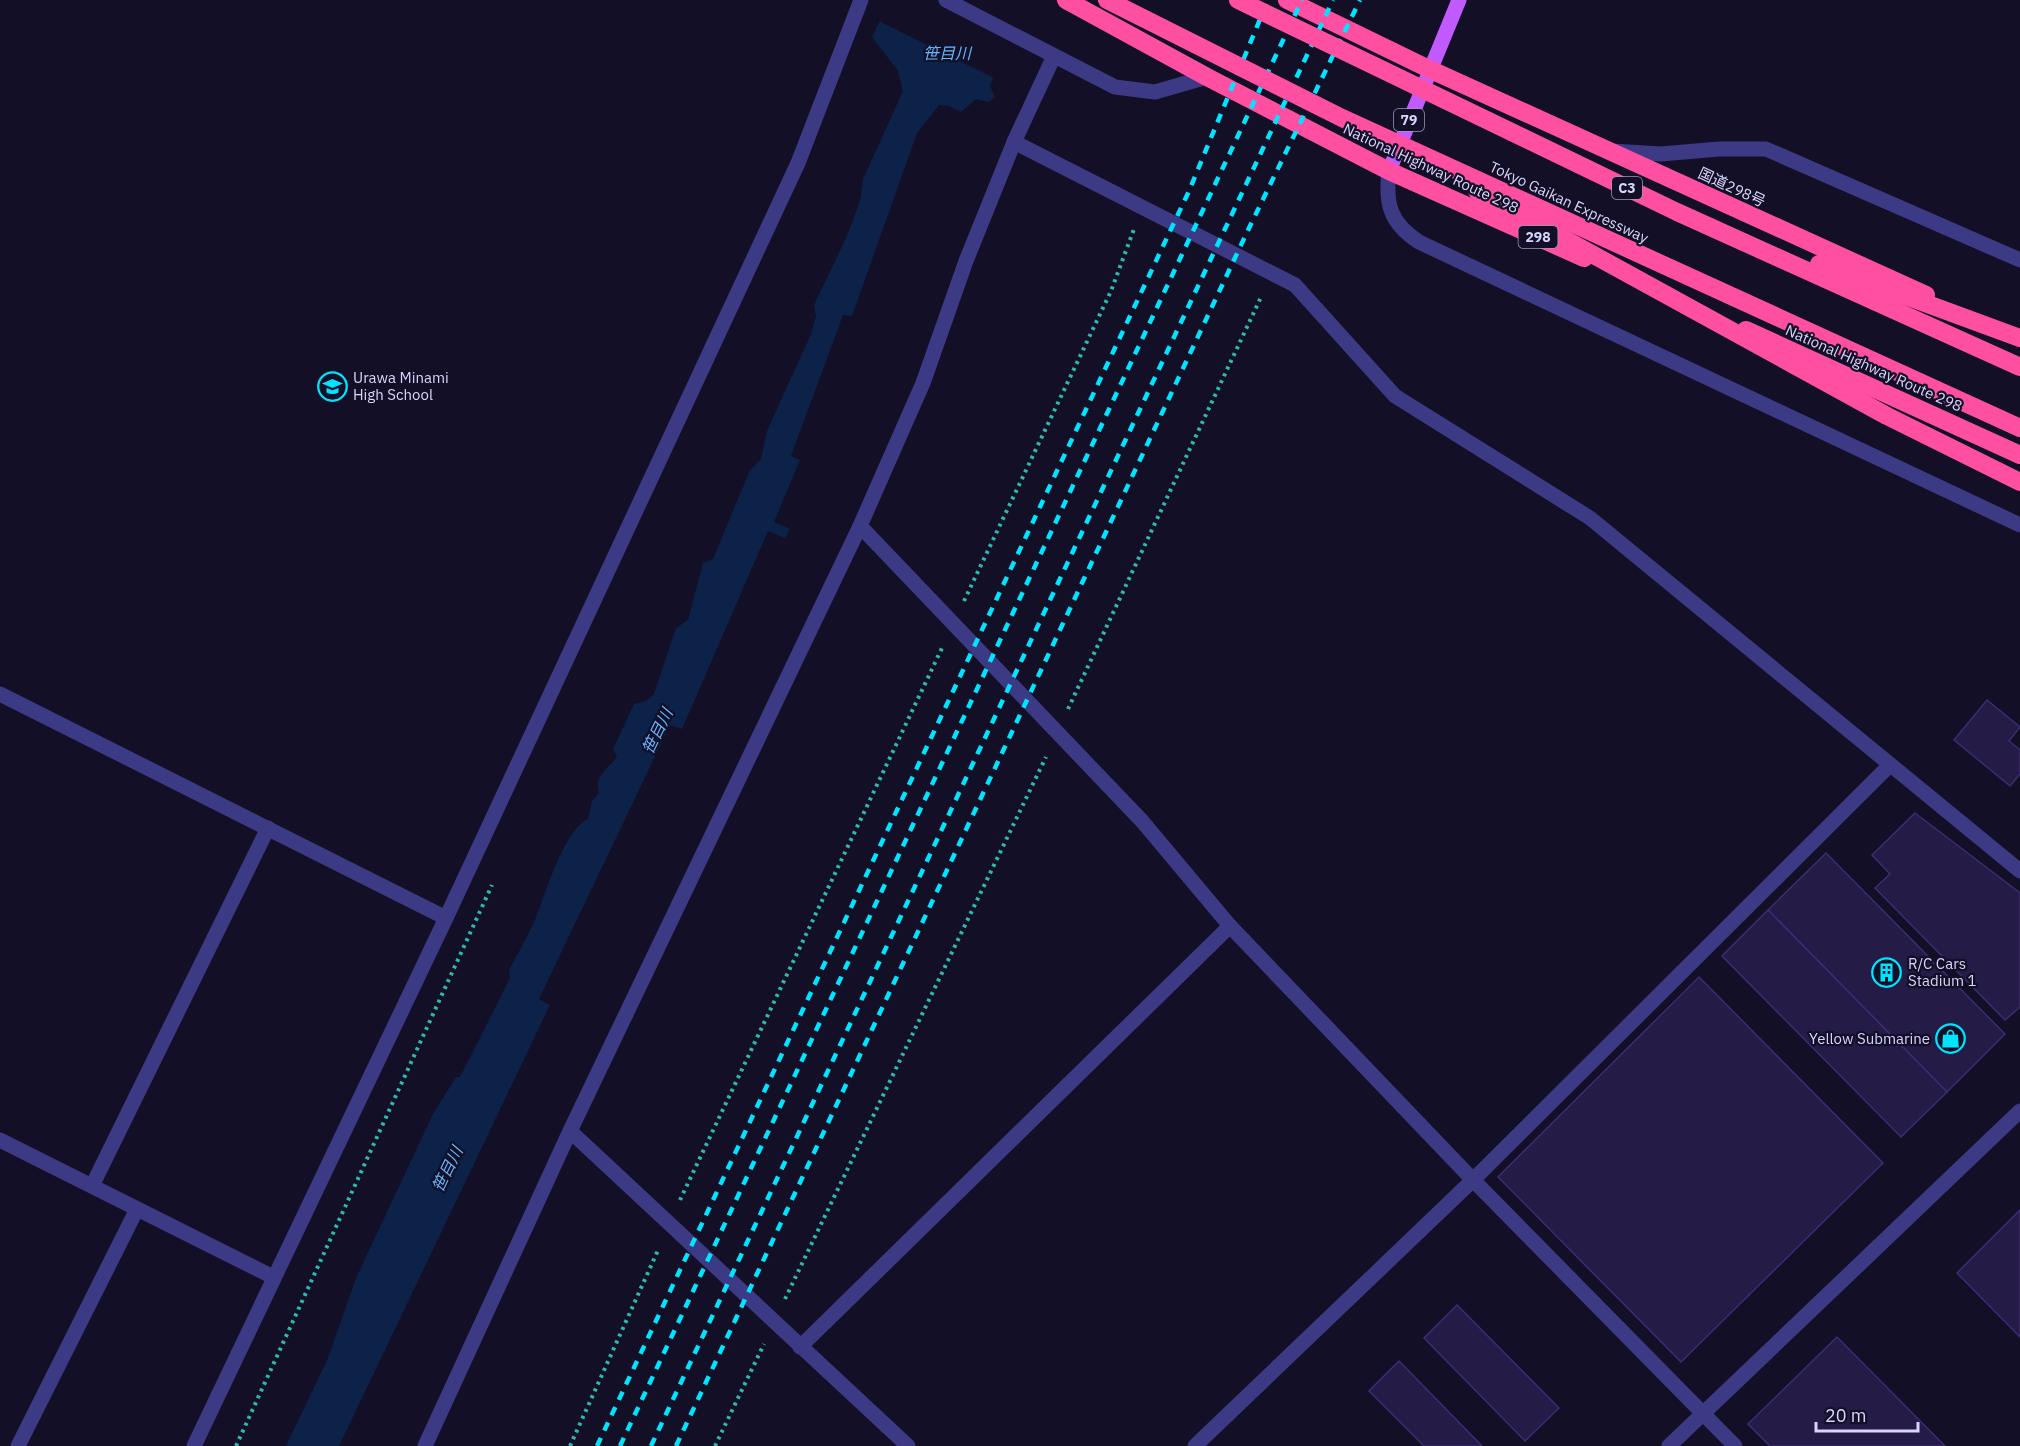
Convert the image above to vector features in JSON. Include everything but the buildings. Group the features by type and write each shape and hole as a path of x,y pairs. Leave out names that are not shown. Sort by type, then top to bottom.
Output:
{"highway":[{"name":"National Highway Route 298","path":"1066,0 1207,78 1389,171 2020,455"},
{"name":"Tokyo Gaikan Expressway","path":"1107,0 1342,118 2020,428"},
{"name":"C3","path":"1238,0 1677,212 2020,367"},
{"path":"1287,0 1429,69"},
{"name":"国道298号","path":"1429,69 2020,338"},
{"path":"1342,118 1887,416 2020,482"},
{"path":"1677,212 2020,338"}],"main road":[{"name":"79","path":"1389,171 1459,0"}],"street":[{"path":"194,1446 446,918 807,144 861,0"},
{"path":"946,0 1115,87 1155,92 1207,78"},
{"path":"425,1446 570,1131 860,526 923,383 966,261 1014,142 1054,56"},
{"path":"1014,142 1295,285 1395,396 1590,518 2020,871"},
{"path":"1608,151 1661,154 1719,149 1766,149 2020,260"},
{"path":"1389,171 1386,194 1391,210 1402,231 1419,242 2020,525"},
{"path":"860,526 1142,821 1230,926 1473,1180 1735,1446"},
{"path":"0,694 446,918"},
{"path":"1195,1446 1473,1180 1890,765"},
{"path":"92,1186 268,828"},
{"path":"800,1347 1230,926"},
{"path":"1669,1446 2020,1111"},
{"path":"570,1131 670,1223 773,1323 908,1446"},
{"path":"0,1140 273,1277"},
{"path":"18,1446 137,1209"}],"path":[{"path":"570,1446 670,1223 1111,291 1142,208"},
{"path":"715,1446 1057,733 1272,274"}],"water":[{"name":"笹目川","path":"890,0 1025,0 990,86 995,97 989,102 976,99 961,112 949,106 939,105 917,133 852,316 843,315 791,456 800,460 774,522 790,529 785,538 768,531 682,729 670,725 539,999 550,1005 339,1446 286,1446 328,1358 356,1278 433,1114 456,1077 460,1077 510,978 509,970 535,920 563,849 579,825 588,819 592,801 599,793 598,781 617,757 613,749 634,704 646,701 654,694 676,628 688,620 703,563 713,559 750,470 761,459 767,431 811,334 816,316 814,305 847,236 860,201 863,179 903,91 898,71 872,37"}],"pier":[{"path":"886,0 1028,0 996,79 877,20"}],"railway":[{"path":"597,1446 1189,191 1268,0"},
{"path":"620,1446 1302,0"},
{"path":"651,1446 1333,0"},
{"path":"676,1446 1250,226 1360,0"}],"place":[{"name":"Urawa Minami High School","path":"332,386"},
{"name":"R/C Cars Stadium 1","path":"1887,972"},
{"name":"Yellow Submarine","path":"1951,1038"}]}
